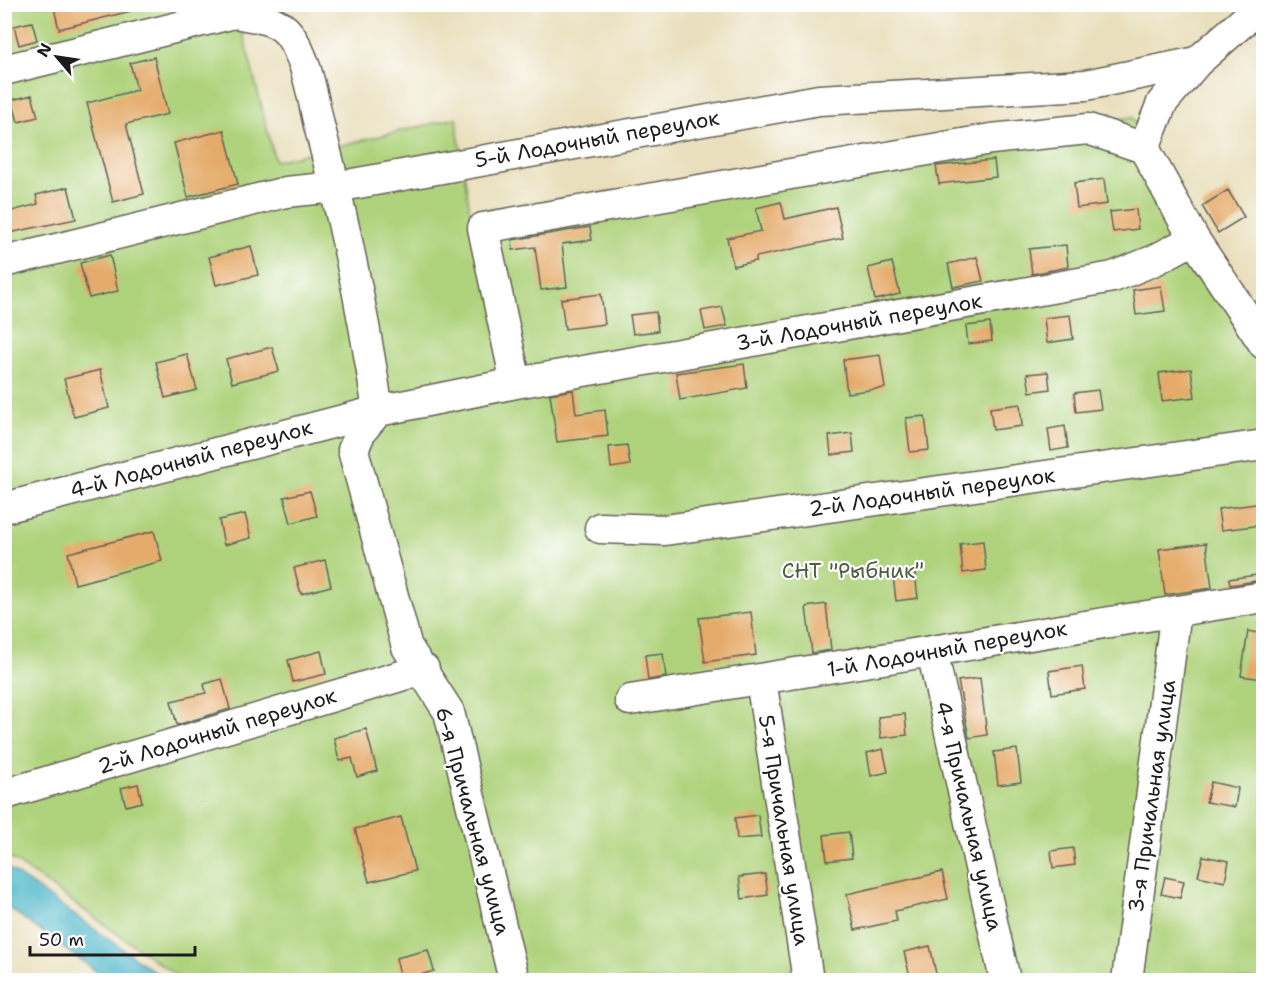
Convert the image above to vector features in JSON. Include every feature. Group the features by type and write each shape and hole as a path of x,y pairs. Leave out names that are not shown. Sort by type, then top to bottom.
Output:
{"street":[{"path":"1144,148 1162,103 1197,62 1263,4"},
{"path":"4,70 234,9 262,18 288,33 303,63 336,187 369,348 378,411"},
{"name":"5-й Лодочный переулок","path":"4,262 286,192 336,187 819,100 1086,85 1197,62"},
{"path":"516,383 483,228 991,139 1088,129 1144,148 1194,239 1263,344"},
{"name":"3-й Лодочный переулок","path":"378,411 516,383 1113,277 1155,260 1194,239"},
{"name":"4-й Лодочный переулок","path":"4,508 378,411"},
{"name":"6-я Причальная улица","path":"378,411 361,431 353,450 407,647 424,669 449,712 514,981"},
{"name":"2-й Лодочный переулок","path":"600,528 665,530 1263,445"},
{"name":"1-й Лодочный переулок","path":"630,700 1263,597"},
{"name":"3-я Причальная улица","path":"1127,981 1176,611"},
{"name":"4-я Причальная улица","path":"932,651 1005,981"},
{"name":"2-й Лодочный переулок","path":"9,793 424,669"},
{"name":"5-я Причальная улица","path":"761,680 808,981"}],"green space":[{"name":"СНТ \"Рыбник\"","path":"5,5 236,5 275,161 456,118 470,212 1132,117 1263,338 1263,980 183,980 5,854"}],"water":[{"path":"5,866 165,980 108,980 5,905"}],"building":[{"path":"53,4 130,4 131,11 59,29"},
{"path":"32,22 37,40 19,45 14,26"},
{"path":"154,57 168,114 126,124 144,194 113,202 87,103 137,90 130,63"},
{"path":"32,95 38,117 18,122 12,100"},
{"path":"224,130 238,184 188,197 174,143"},
{"path":"994,160 996,177 939,184 936,166"},
{"path":"1104,179 1107,204 1077,208 1074,183"},
{"path":"68,187 76,219 4,234 4,213 38,204 36,195"},
{"path":"1228,190 1244,217 1218,233 1202,206"},
{"path":"781,202 785,219 836,207 843,238 756,257 756,261 733,266 727,238 761,231 756,208"},
{"path":"1136,209 1138,229 1113,232 1110,212"},
{"path":"590,227 592,240 562,244 567,287 541,290 535,247 513,250 512,240"},
{"path":"1066,245 1068,267 1032,274 1029,249"},
{"path":"251,246 258,275 216,285 209,257"},
{"path":"110,255 118,291 89,298 80,263"},
{"path":"977,257 983,281 953,287 948,264"},
{"path":"892,262 900,294 875,300 868,268"},
{"path":"1161,286 1165,311 1136,315 1133,290"},
{"path":"601,294 605,324 565,329 561,299"},
{"path":"722,307 727,326 705,330 701,311"},
{"path":"656,312 658,331 633,334 630,315"},
{"path":"1070,315 1073,339 1047,343 1044,318"},
{"path":"990,323 992,341 968,344 966,326"},
{"path":"272,347 279,371 232,383 226,359"},
{"path":"187,354 197,390 165,398 156,362"},
{"path":"880,355 885,388 847,393 843,360"},
{"path":"744,364 747,388 680,400 676,373"},
{"path":"1191,369 1195,397 1162,401 1159,373"},
{"path":"100,370 109,408 74,417 64,379"},
{"path":"1048,372 1050,389 1030,392 1027,374"},
{"path":"573,390 576,414 605,410 608,436 557,442 550,394"},
{"path":"1098,390 1101,409 1076,412 1074,393"},
{"path":"1020,404 1022,426 993,430 990,408"},
{"path":"925,416 929,450 910,452 906,418"},
{"path":"1065,426 1068,448 1051,451 1048,429"},
{"path":"852,433 854,452 831,455 829,436"},
{"path":"627,445 630,465 611,468 609,447"},
{"path":"310,491 317,516 291,523 284,497"},
{"path":"1263,503 1263,525 1221,530 1218,509"},
{"path":"245,514 251,538 224,545 219,520"},
{"path":"154,531 162,561 75,584 68,553"},
{"path":"983,541 986,570 963,573 960,544"},
{"path":"1206,543 1212,588 1165,595 1159,549"},
{"path":"325,560 331,586 301,594 294,568"},
{"path":"915,573 918,598 896,601 893,576"},
{"path":"1263,574 1263,580 1230,585 1229,579"},
{"path":"826,604 831,650 812,653 806,607"},
{"path":"751,612 756,655 705,662 699,618"},
{"path":"1248,631 1263,634 1263,679 1241,676"},
{"path":"321,651 326,674 293,682 288,660"},
{"path":"663,653 666,677 648,680 645,655"},
{"path":"1082,666 1085,689 1052,694 1049,671"},
{"path":"980,678 987,735 969,738 958,681"},
{"path":"222,679 230,709 177,725 171,701 206,693 204,684"},
{"path":"905,714 907,735 881,738 878,717"},
{"path":"366,729 377,771 357,777 352,758 339,761 334,738"},
{"path":"883,749 888,772 871,776 867,753"},
{"path":"1017,749 1021,782 998,785 994,752"},
{"path":"1211,782 1238,788 1235,807 1206,802"},
{"path":"138,784 142,802 126,806 121,788"},
{"path":"758,815 761,837 737,839 735,818"},
{"path":"401,817 415,871 369,882 355,829"},
{"path":"849,832 852,858 827,861 824,835"},
{"path":"1073,848 1075,865 1053,868 1051,851"},
{"path":"1203,856 1229,861 1225,882 1198,876"},
{"path":"942,872 948,899 895,911 897,921 855,930 847,894"},
{"path":"765,874 768,895 742,899 739,877"},
{"path":"1165,877 1184,881 1180,898 1161,894"},
{"path":"930,946 937,978 911,981 904,952"},
{"path":"428,950 434,971 401,980 396,958"}]}
